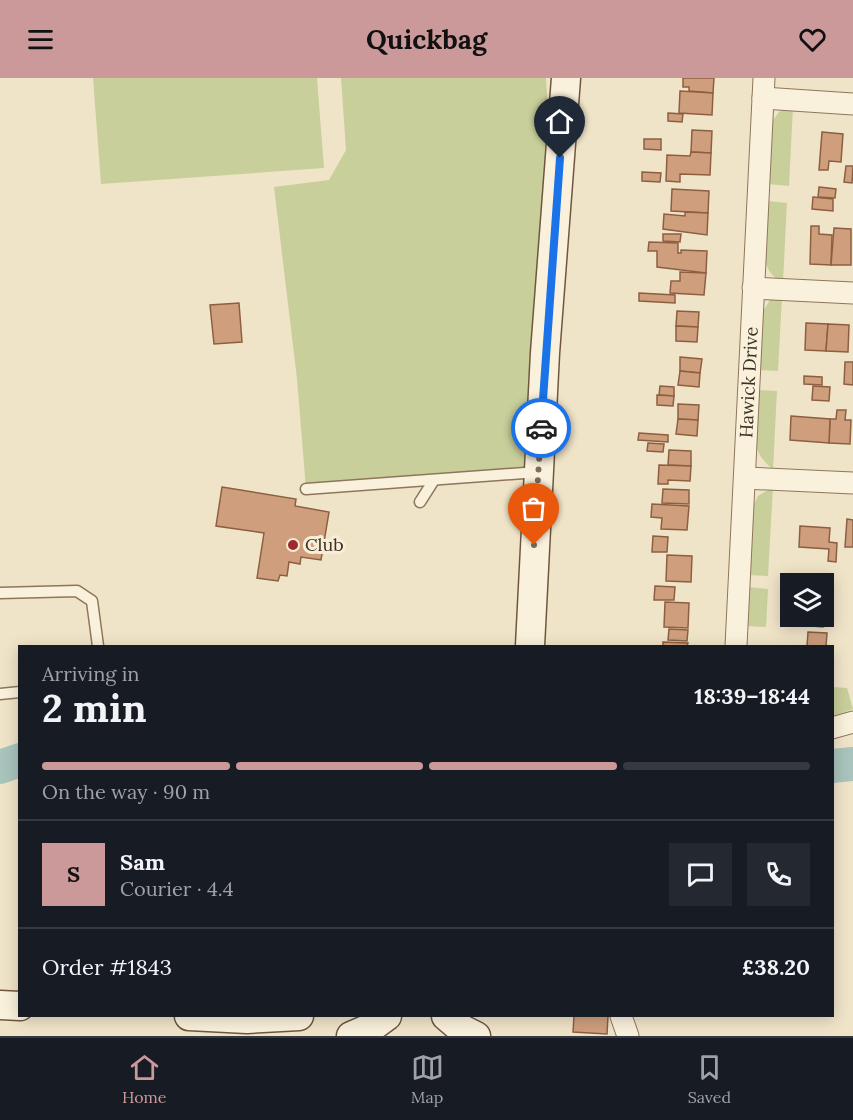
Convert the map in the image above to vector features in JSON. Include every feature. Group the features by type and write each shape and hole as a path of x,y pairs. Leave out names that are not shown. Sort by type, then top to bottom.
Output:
{"main road":[{"path":"530,645 538,472 566,78"},
{"path":"0,1005 18,1006"},
{"path":"208,1017 247,1019 282,1017"},
{"path":"351,1036 372,1027 386,1017"},
{"path":"447,1017 460,1028 476,1036"}],"street":[{"name":"Hawick Drive","path":"736,645 764,88 853,104"},
{"path":"753,288 853,293"},
{"path":"745,478 853,483"},
{"path":"834,727 853,722"},
{"path":"621,1017 628,1036"}],"lane":[{"path":"306,489 538,472"},
{"path":"420,502 434,480"},
{"path":"0,593 77,591 92,601 98,645"},
{"path":"0,694 18,692"}],"green space":[{"path":"93,78 317,78 324,168 101,184"},
{"path":"341,78 546,78 555,226 538,472 306,489 297,379 274,187 329,180 346,150"},
{"path":"793,107 789,186 768,184 771,123 779,112"},
{"path":"768,201 787,203 783,282 768,268 765,258 764,235"},
{"path":"782,297 778,371 759,370 761,314 770,300"},
{"path":"758,390 777,391 773,469 764,461 755,443 754,423"},
{"path":"773,487 768,576 748,575 751,510 758,496"},
{"path":"748,587 768,589 766,627 745,626"},
{"path":"834,687 847,688 853,709 834,716"}],"building":[{"path":"683,78 714,78 713,93 689,91 689,87 683,87"},
{"path":"680,91 713,93 712,115 679,113"},
{"path":"668,113 683,114 682,122 668,121"},
{"path":"692,130 712,131 711,153 691,152"},
{"path":"822,132 843,134 841,162 829,161 828,170 819,170"},
{"path":"644,139 661,139 661,150 644,149"},
{"path":"691,152 711,153 710,175 680,174 680,182 666,181 667,155 690,156"},
{"path":"846,166 853,166 852,183 844,182"},
{"path":"642,172 661,173 660,182 642,181"},
{"path":"819,187 836,189 835,198 818,197"},
{"path":"672,189 709,191 708,213 671,211"},
{"path":"813,197 833,199 833,211 812,209"},
{"path":"685,212 708,213 707,235 663,229 664,214 685,216"},
{"path":"811,226 819,226 819,234 832,235 831,265 810,264"},
{"path":"834,228 851,229 851,265 831,265"},
{"path":"663,234 681,234 680,242 663,241"},
{"path":"649,242 678,243 678,253 681,253 681,250 707,251 706,273 657,267 657,251 648,251"},
{"path":"680,272 706,273 704,295 670,293 671,281 680,281"},
{"path":"639,293 675,295 675,303 639,301"},
{"path":"239,303 242,342 214,344 210,305"},
{"path":"677,311 699,312 698,327 676,326"},
{"path":"806,323 828,324 826,351 805,350"},
{"path":"828,324 849,325 848,352 826,351"},
{"path":"676,326 698,327 697,342 676,341"},
{"path":"680,357 702,359 700,373 680,371"},
{"path":"845,362 853,362 853,385 844,384"},
{"path":"680,371 700,373 699,387 678,385"},
{"path":"804,376 822,377 822,385 804,384"},
{"path":"660,386 674,387 674,396 659,395"},
{"path":"813,386 830,387 829,401 812,400"},
{"path":"657,395 674,396 673,406 657,405"},
{"path":"678,404 699,405 698,420 678,419"},
{"path":"837,410 846,410 845,420 851,420 850,444 829,443 830,419 836,419"},
{"path":"791,416 830,419 829,443 790,440"},
{"path":"678,419 698,420 697,436 676,434"},
{"path":"639,433 668,435 668,442 638,440"},
{"path":"648,443 664,444 663,452 647,451"},
{"path":"669,450 691,451 691,466 668,465"},
{"path":"659,465 691,466 690,481 668,480 668,484 658,484"},
{"name":"Club","path":"222,487 296,499 295,506 329,512 321,560 301,557 300,564 289,562 287,576 280,575 278,581 257,578 264,533 216,526"},
{"path":"663,489 689,490 689,504 662,503"},
{"path":"652,504 689,506 687,530 661,529 662,518 651,517"},
{"path":"847,519 853,520 853,547 845,547"},
{"path":"800,526 830,528 829,542 837,543 836,562 828,561 829,549 799,547"},
{"path":"653,536 668,537 667,552 652,552"},
{"path":"667,555 692,556 691,582 666,581"},
{"path":"655,586 675,587 674,600 654,600"},
{"path":"665,602 689,603 688,628 664,627"},
{"path":"669,629 688,630 687,641 668,640"},
{"path":"808,632 827,633 826,645 807,645"},
{"path":"663,642 688,643 687,645 663,645"},
{"path":"574,1017 608,1017 607,1034 573,1032"}],"waterway":[{"path":"0,767 18,761"},
{"path":"834,766 853,764"}],"way so far":[{"path":"534,545 541,428"}],"place":[{"name":"Club","path":"293,545"}],"route":[{"path":"541,428 560,158"}]}
